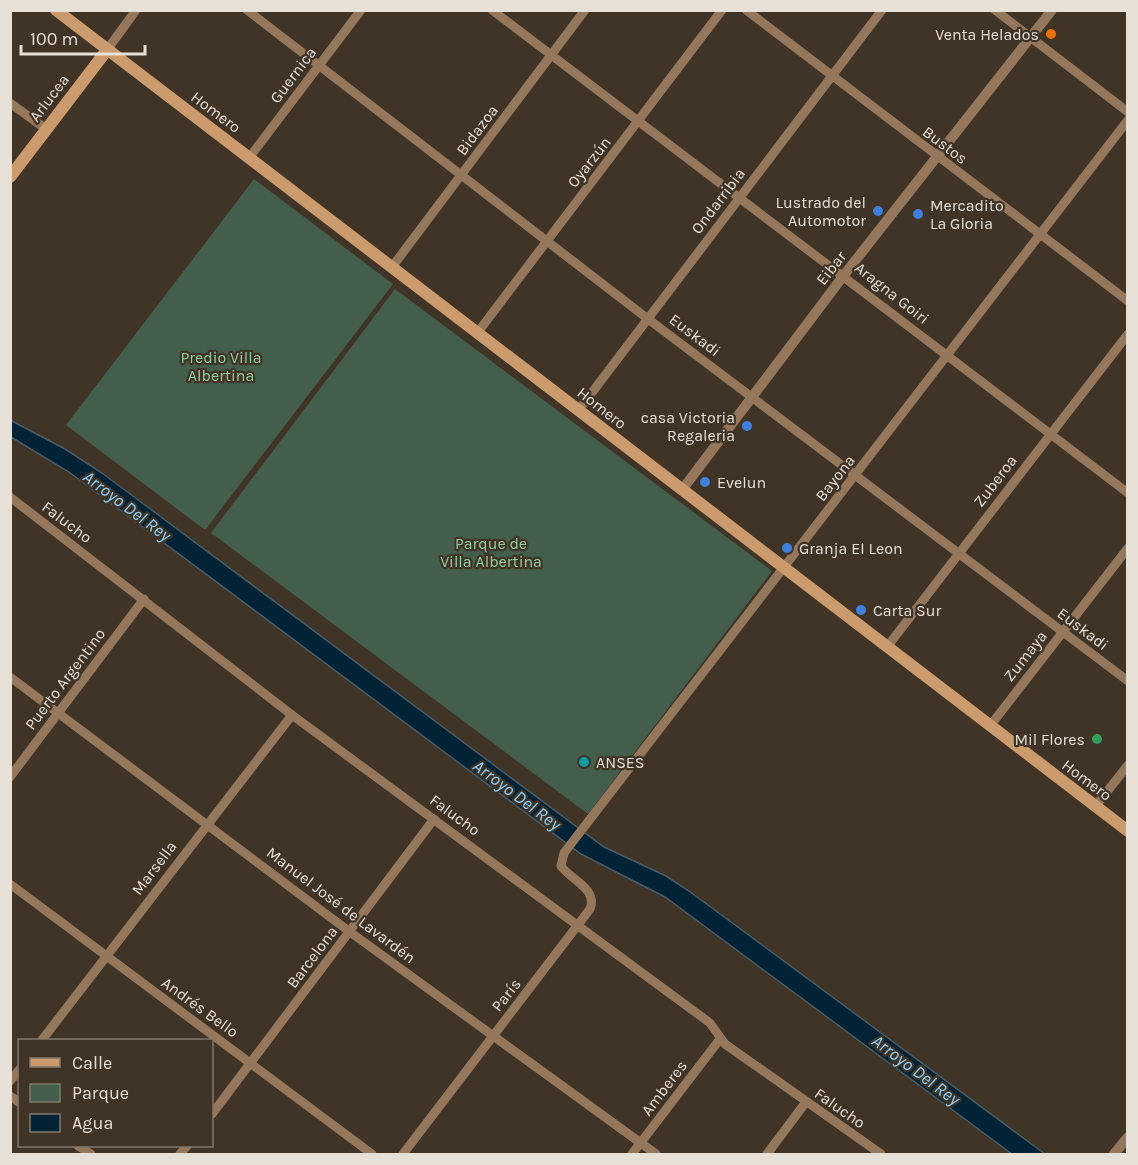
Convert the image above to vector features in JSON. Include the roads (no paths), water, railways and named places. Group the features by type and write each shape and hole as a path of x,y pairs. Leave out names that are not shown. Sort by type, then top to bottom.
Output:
{"main road":[{"name":"Homero","path":"56,10 1128,831"},
{"name":"Arlucea","path":"10,177 107,50"}],"street":[{"name":"Arlucea","path":"107,50 136,10"},
{"name":"Euskadi","path":"247,10 648,319 1128,681"},
{"name":"Guernica","path":"249,158 361,10"},
{"name":"Aragna Goiri","path":"492,10 640,120 1128,493"},
{"name":"Bidazoa","path":"392,267 585,10"},
{"name":"Oyarzún","path":"478,332 722,10"},
{"name":"Bustos","path":"746,10 1128,301"},
{"name":"Ondarribia","path":"578,411 882,10"},
{"path":"995,10 1128,112"},
{"name":"Eibar","path":"682,490 844,275 1052,10"},
{"path":"10,103 46,129"},
{"name":"Bayona","path":"564,853 1128,120"},
{"name":"Zuberoa","path":"886,647 1128,334"},
{"name":"Falucho","path":"10,497 292,715 579,924 710,1023 720,1039 876,1153"},
{"name":"Zumaya","path":"990,726 1128,548"},
{"name":"Puerto Argentino","path":"10,777 144,599"},
{"name":"Manuel José de Lavardén","path":"10,677 350,932 656,1155"},
{"name":"Marsella","path":"44,1039 292,715"},
{"path":"1095,807 1128,765"},
{"name":"Barcelona","path":"213,1113 434,819"},
{"name":"París","path":"403,1155 590,909 592,897 589,891 561,866 564,853"},
{"name":"Andrés Bello","path":"10,884 372,1155"},
{"name":"Amberes","path":"632,1155 720,1039"},
{"path":"767,1155 806,1102"},
{"path":"1114,1155 1128,1137"}],"water":[{"name":"Arroyo Del Rey","path":"10,420 65,449 102,473 604,847 666,876 689,891 1045,1154 1012,1154 665,897 581,854 69,472 11,437"}],"place":[{"name":"Venta Helados","path":"1051,34"},
{"name":"Lustrado del Automotor","path":"878,211"},
{"name":"Mercadito La Gloria","path":"918,214"},
{"name":"casa Victoria Regaleria","path":"747,426"},
{"name":"Evelun","path":"705,482"},
{"name":"Granja El Leon","path":"787,548"},
{"name":"Carta Sur","path":"861,610"},
{"name":"Mil Flores","path":"1097,739"},
{"name":"ANSES","path":"584,762"}],"park label":[{"name":"Predio Villa Albertina","path":"221,366"},
{"name":"Parque de Villa Albertina","path":"491,552"}]}
